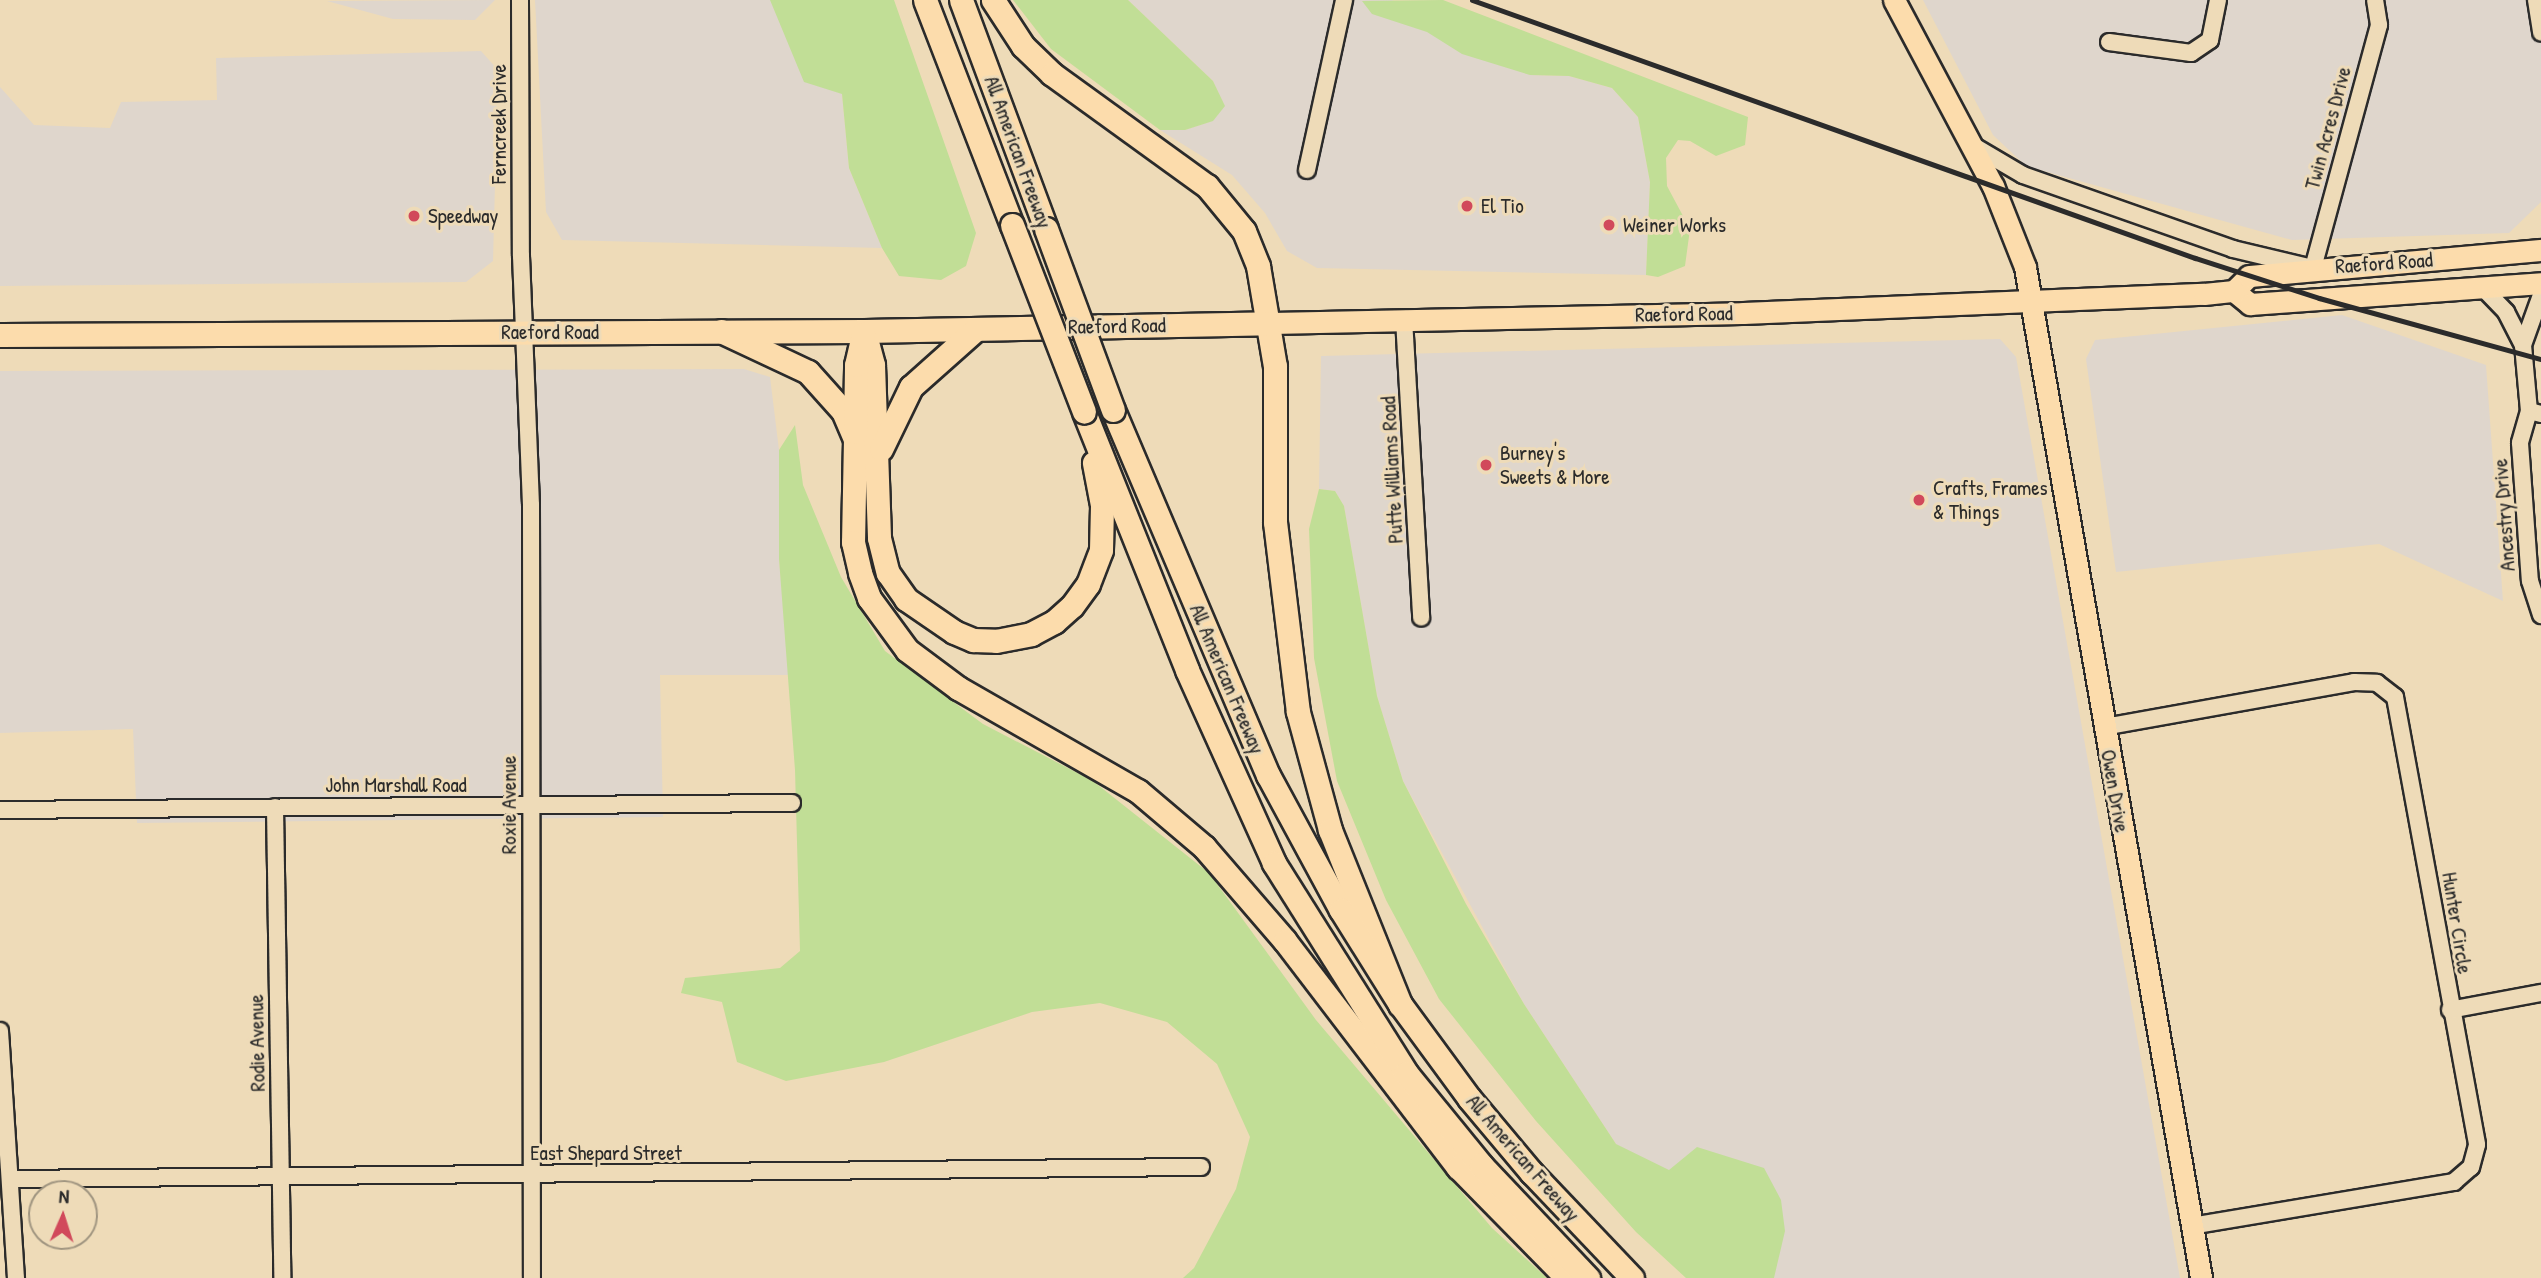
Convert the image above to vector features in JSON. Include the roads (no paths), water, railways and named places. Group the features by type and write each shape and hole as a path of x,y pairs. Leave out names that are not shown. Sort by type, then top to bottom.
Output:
{"highway":[{"name":"All American Freeway","path":"925,0 1187,670 1274,863 1406,1073 1481,1165 1588,1278"},
{"name":"All American Freeway","path":"961,0 1113,410 1268,775 1340,910 1400,1004 1512,1150 1632,1278"},
{"path":"993,0 1023,46 1052,74 1207,186 1244,231 1258,266 1270,323 1275,366 1278,558 1298,712 1330,830 1400,1004"},
{"name":"Raeford Road","path":"0,335 864,331 1270,323"},
{"path":"876,462 889,424 911,387 976,329"},
{"path":"721,331 808,372 843,411 855,439"},
{"path":"864,331 873,365 879,538 888,573 906,599 927,616 973,640 996,641 1031,634 1054,622 1072,606 1088,584 1101,550 1102,505 1084,412"},
{"path":"864,331 856,365 853,542 869,598 894,635 931,671 1138,791 1204,847 1285,941 1458,1167 1567,1278"}],"main road":[{"name":"Owen Drive","path":"1894,0 1972,145 2025,267 2029,303 2201,1278"},
{"name":"Raeford Road","path":"1270,323 2029,303 2234,291 2249,276 2313,268 2541,250"},
{"name":"Raeford Road","path":"2234,291 2250,304 2541,283"}],"street":[{"name":"Ferncreek Drive","path":"520,0 526,332"},
{"path":"1307,170 1344,0"},
{"path":"2109,42 2191,52 2210,40 2218,0"},
{"name":"Twin Acres Drive","path":"2313,268 2379,25 2375,0"},
{"path":"2536,0 2541,33"},
{"path":"1972,145 2023,175 2233,249 2313,268"},
{"name":"Ancestry Drive","path":"2484,289 2506,312 2523,345 2535,412 2520,443 2530,581 2541,615"},
{"name":"Ancestry Drive","path":"2523,345 2541,295"},
{"name":"Putte Williams Road","path":"1404,319 1421,618"},
{"name":"Roxie Avenue","path":"526,332 531,505 529,805 532,1278"},
{"name":"Hunter Circle","path":"2104,727 2354,681 2387,689 2400,707 2450,1010 2477,1145 2464,1175 2455,1182 2191,1226"},
{"name":"John Marshall Road","path":"0,810 792,803"},
{"name":"Rodie Avenue","path":"275,807 282,1278"},
{"path":"2450,1010 2541,993"},
{"path":"0,1031 16,1278"},
{"name":"East Shepard Street","path":"11,1179 1201,1167"}],"railway":[{"path":"1472,0 2195,258 2319,298 2541,359"}],"place":[{"name":"El Tio","path":"1467,206"},
{"name":"Speedway","path":"414,216"},
{"name":"Weiner Works","path":"1609,225"},
{"name":"Burney's Sweets & More","path":"1486,465"},
{"name":"Crafts, Frames & Things","path":"1919,500"}]}
